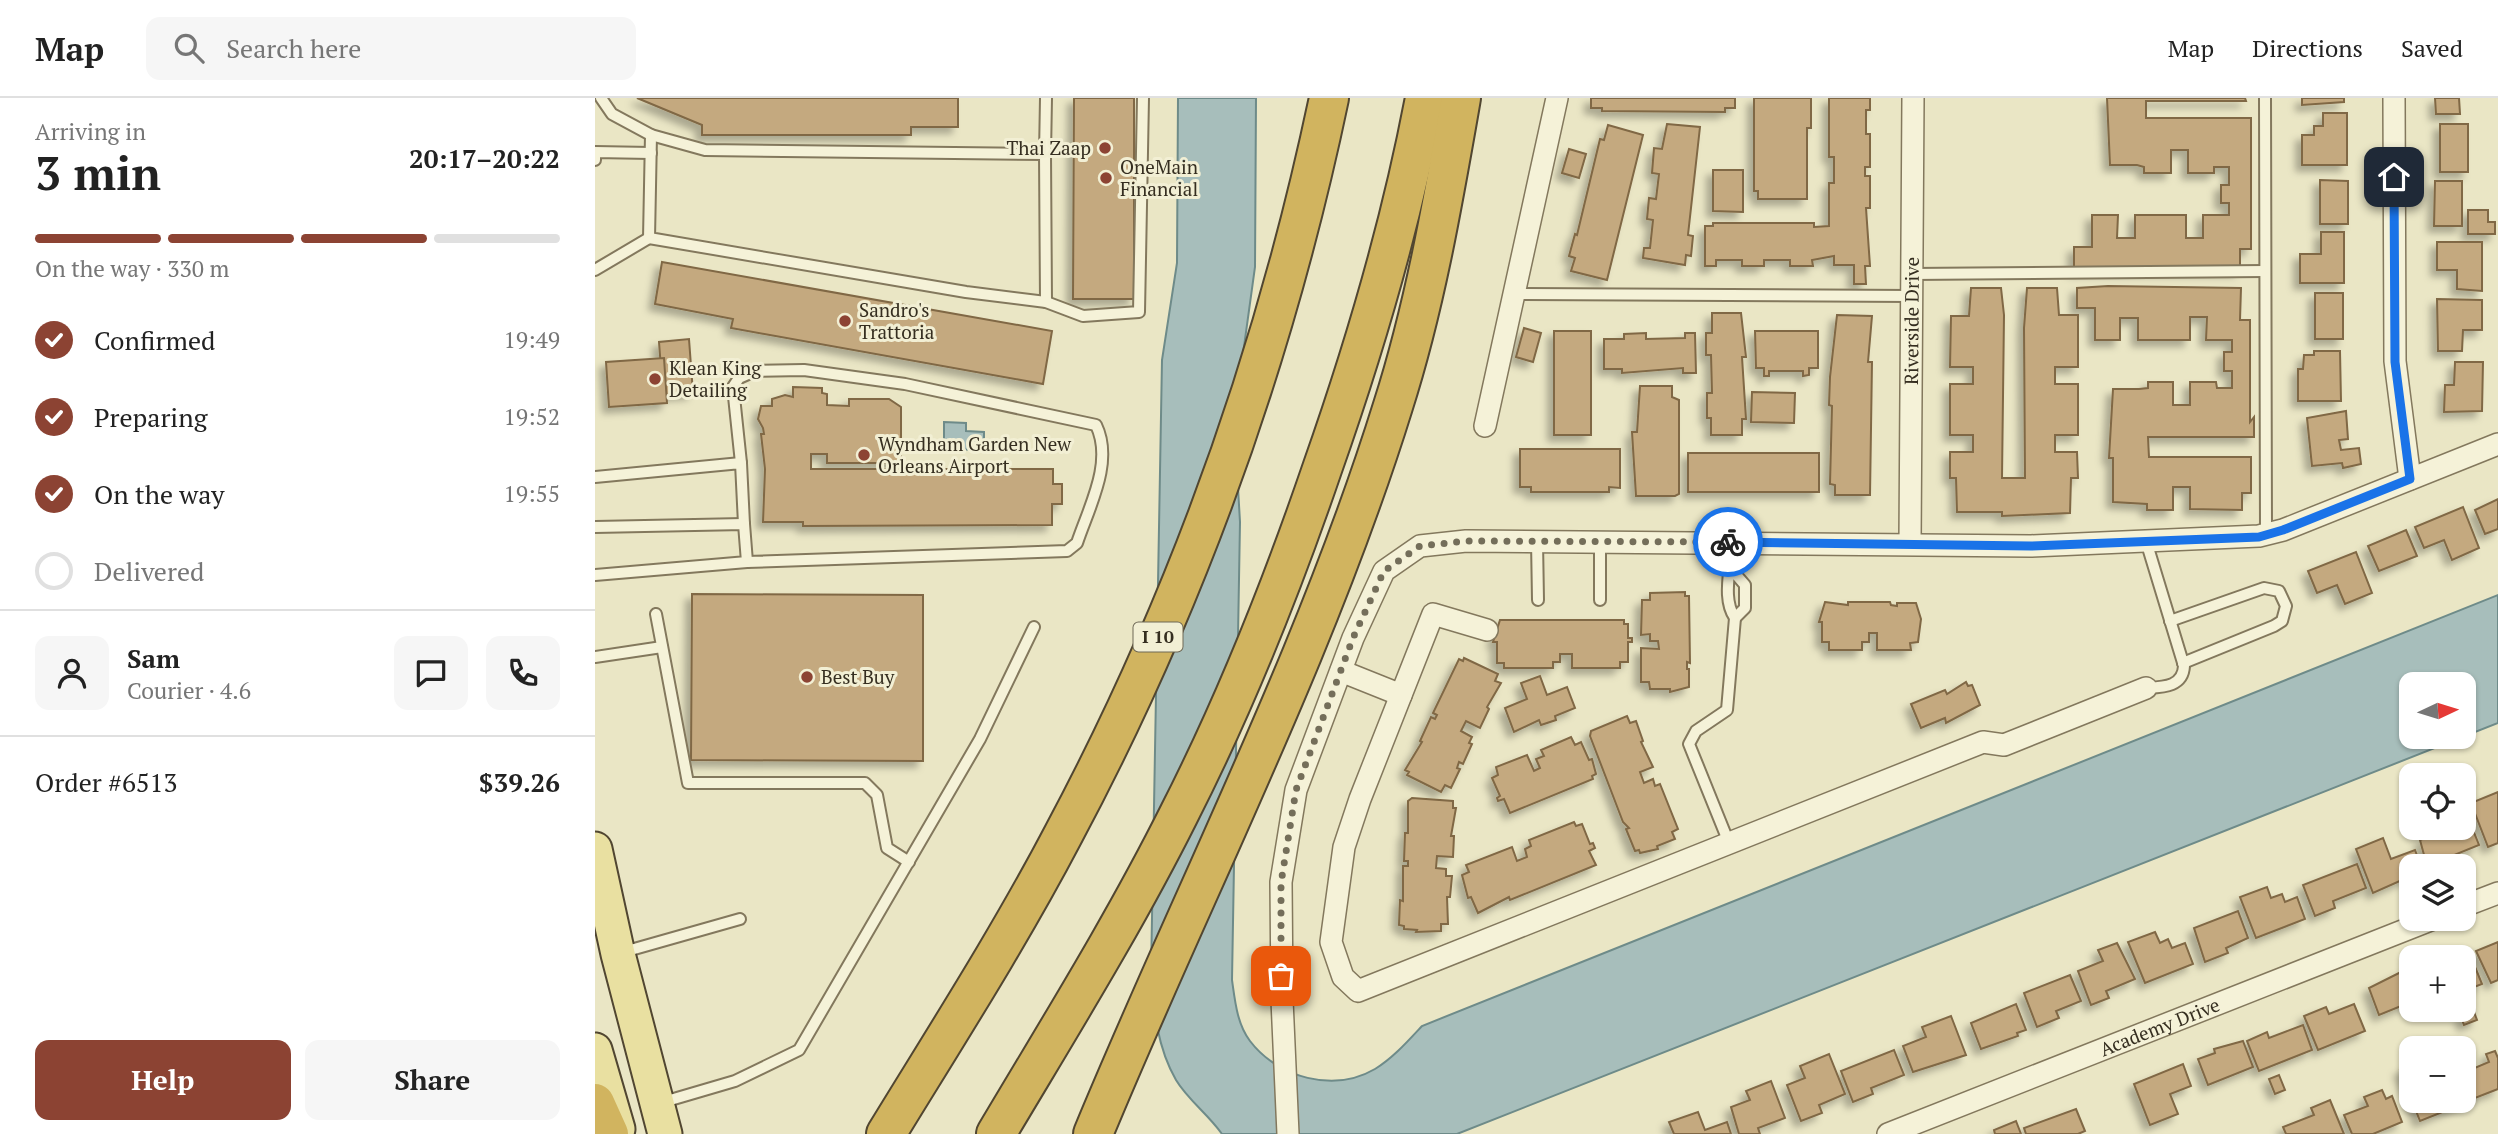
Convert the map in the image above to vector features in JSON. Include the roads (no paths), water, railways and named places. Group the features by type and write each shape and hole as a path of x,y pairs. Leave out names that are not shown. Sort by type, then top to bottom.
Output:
{"highway":[{"name":"I 10","path":"886,1134 979,982 1063,835 1134,691 1196,549 1260,368 1299,228 1329,98"},
{"path":"996,1134 1108,946 1180,814 1246,667 1297,542 1347,398 1388,262 1425,98"},
{"path":"1093,1134 1239,803 1337,569 1394,405 1438,228 1461,98"},
{"path":"595,1103 609,1134"}],"main road":[{"path":"595,849 606,956 661,1119"},
{"path":"595,1050 619,1134"}],"street":[{"path":"1485,426 1556,98"},
{"name":"Riverside Drive","path":"1910,543 1913,98"},
{"path":"2394,98 2395,362 2410,479"},
{"path":"1288,1134 1282,1000 1281,883 1296,790 1341,671 1384,571 1420,546 1466,541 1600,541 2031,546 2266,535 2498,444"},
{"path":"1487,630 1433,614 1344,847 1331,942 1343,977 1358,991 1983,742 2004,745 2146,688"},
{"path":"1341,671 1401,695"},
{"path":"2476,901 2498,893"},
{"name":"Academy Drive","path":"1888,1134 1921,1128 2404,931"}],"lane":[{"path":"601,98 613,114 651,135 705,150 1045,154"},
{"path":"1046,98 1046,302"},
{"path":"595,270 649,238 966,292 1046,302 1083,316 1139,312 1143,98"},
{"path":"2265,98 2266,535"},
{"path":"649,238 651,135"},
{"path":"595,160 595,152 651,153"},
{"path":"1513,294 1912,285 2265,271"},
{"path":"595,575 747,562 1067,551 1077,543 1102,466 1103,439 1096,425 905,384 804,370 755,371 739,378 733,387 747,562"},
{"path":"595,477 741,463"},
{"path":"595,527 744,524"},
{"path":"1537,541 1538,600"},
{"path":"1600,541 1600,600"},
{"path":"2146,541 2184,674 2175,684 2146,688"},
{"path":"1729,843 1689,744 1696,731 1720,717 1730,703 1735,618 1728,607 1728,583 1732,570 1731,542"},
{"path":"1732,570 1745,585 1745,608 1735,618"},
{"path":"2171,621 2264,588 2279,590 2286,606 2282,621 2183,663"},
{"path":"656,614 688,783 865,783 877,795 887,848 908,862"},
{"path":"661,1119 799,1050 980,738 1034,627"},
{"path":"595,657 663,647"},
{"path":"606,956 740,919"}],"water":[{"path":"1178,98 1256,98 1255,267 1234,419 1240,522 1232,980 1237,1012 1250,1041 1276,1064 1308,1078 1342,1080 1359,1076 1388,1060 1422,1026 2498,595 2498,723 2476,731 2476,672 2399,672 2399,749 2433,749 1457,1134 1222,1134 1176,1080 1157,1028 1153,1002 1151,974 1162,360 1177,263"},
{"path":"944,422 966,423 966,431 984,432 984,450 944,449"}],"place":[{"name":"Thai Zaap","path":"1105,148"},
{"name":"OneMain Financial","path":"1106,178"},
{"name":"Sandro's Trattoria","path":"845,321"},
{"name":"Klean King Detailing","path":"655,379"},
{"name":"Wyndham Garden New Orleans Airport","path":"864,455"},
{"name":"Best Buy","path":"807,677"}]}
